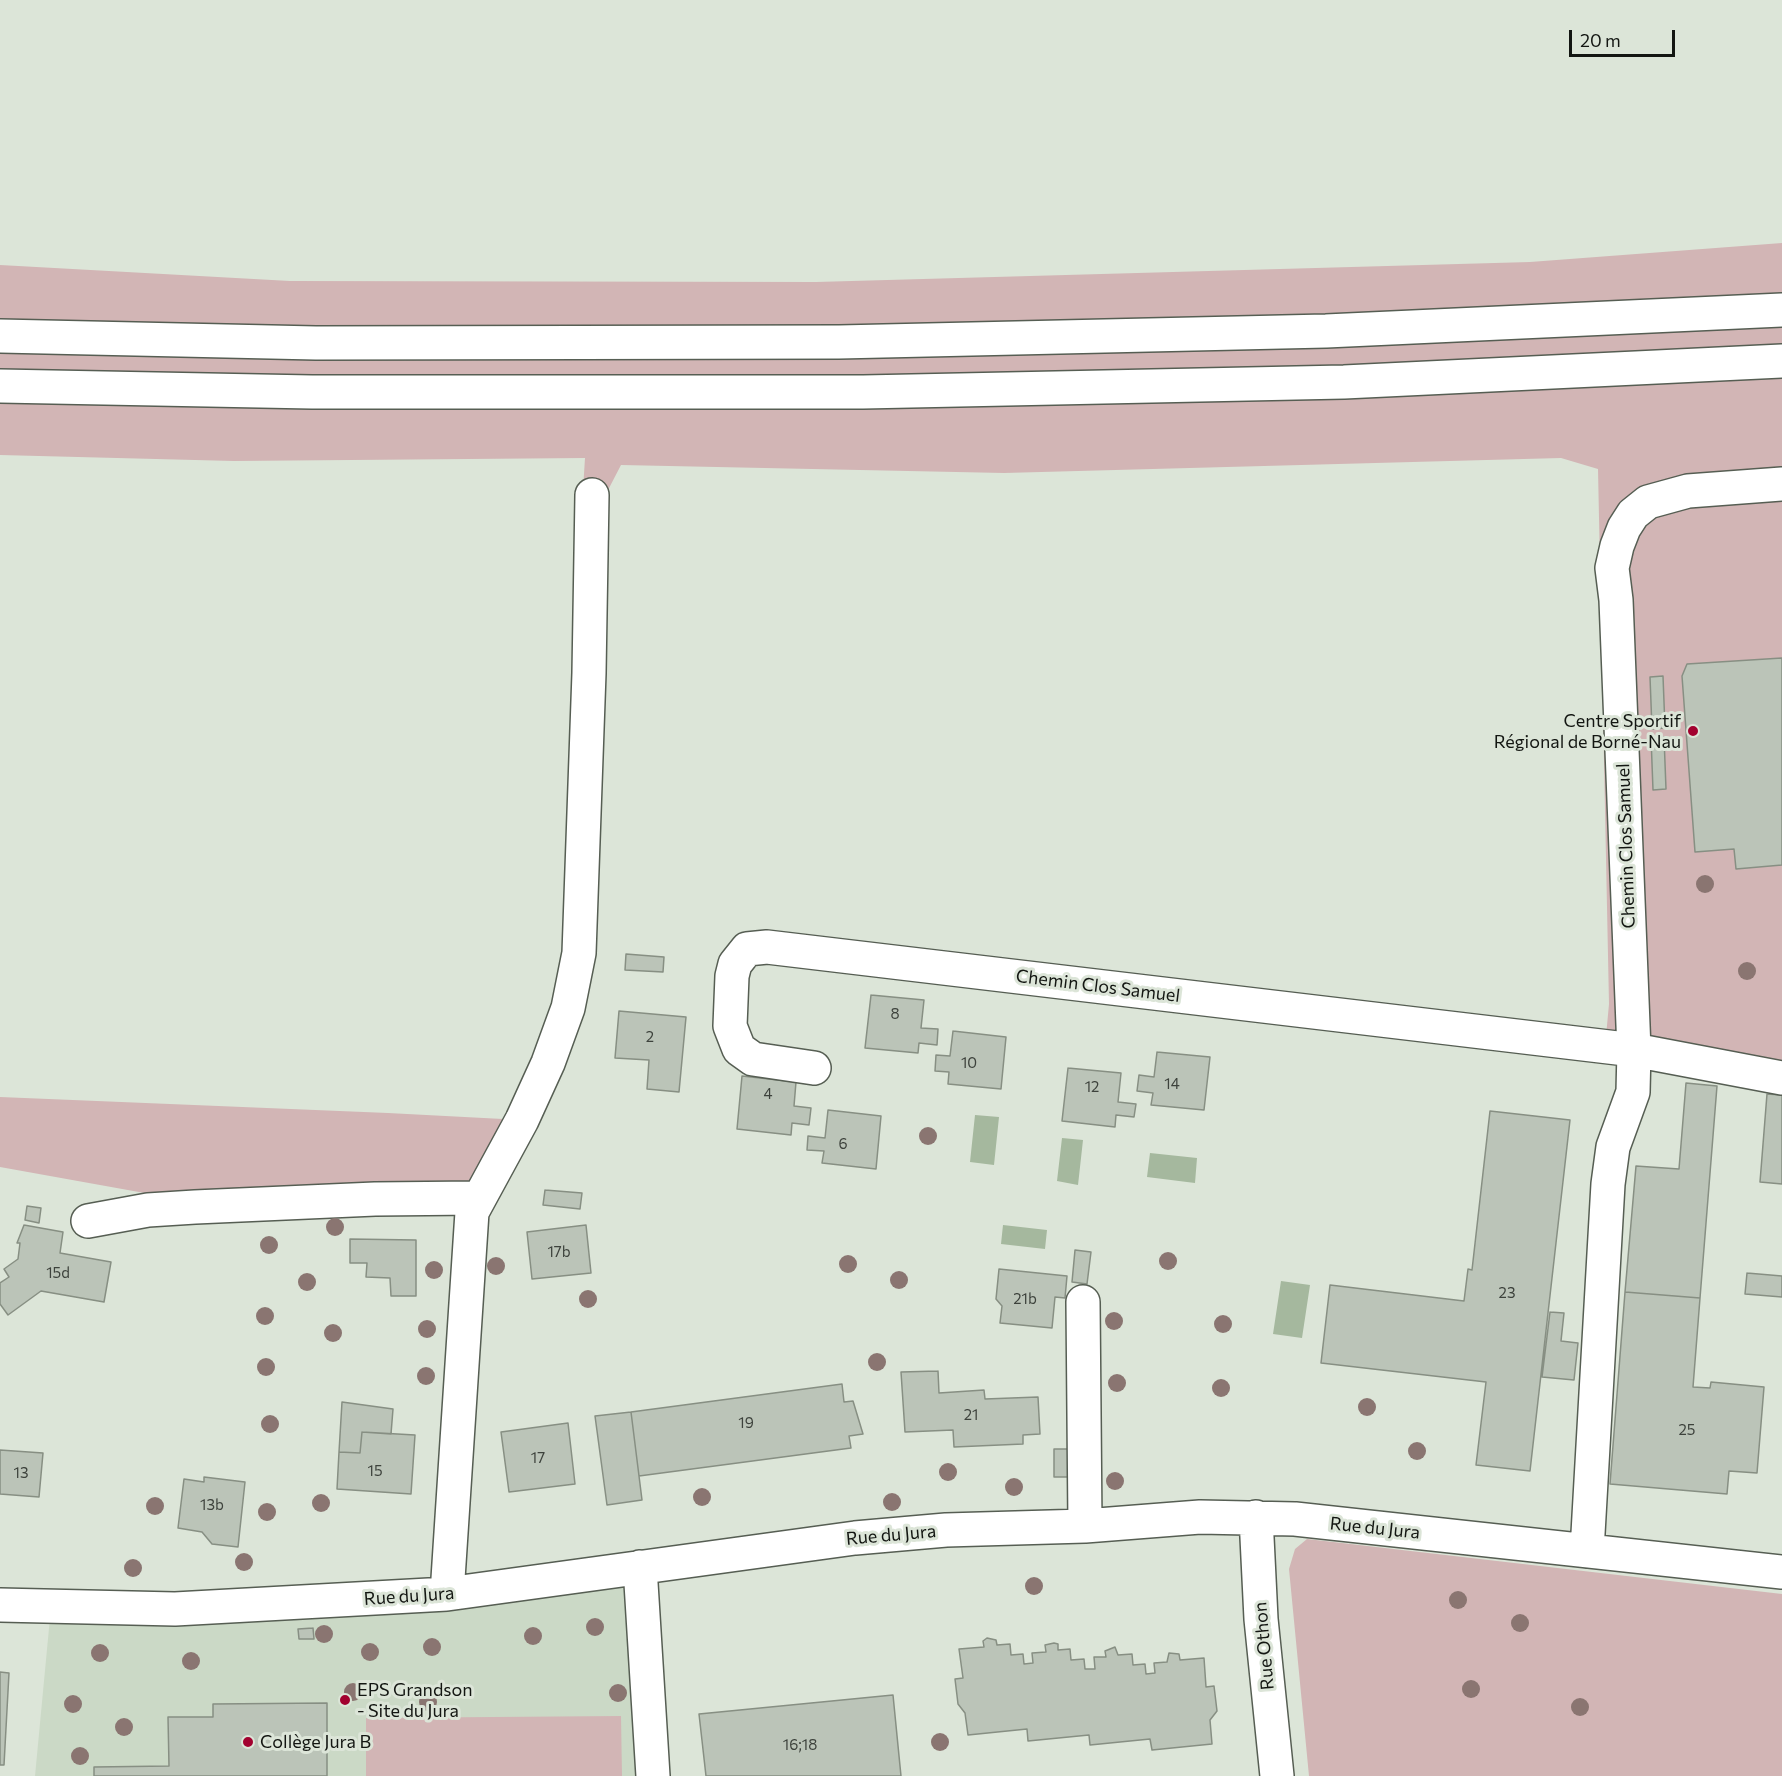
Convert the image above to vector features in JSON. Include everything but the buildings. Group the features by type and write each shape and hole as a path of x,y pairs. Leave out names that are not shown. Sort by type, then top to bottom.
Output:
{"main road":[{"path":"0,336 316,343 839,342 1326,332 1782,310"},
{"path":"0,386 312,392 863,392 1344,382 1782,361"},
{"name":"Chemin Clos Samuel","path":"1634,1050 1617,600 1612,568 1617,546 1633,514 1656,499 1688,491 1782,484"},
{"path":"447,1594 472,1212 536,1092 561,1031 575,979 582,907 592,495"},
{"name":"Chemin Clos Samuel","path":"814,1068 753,1059 739,1049 730,1026 732,976 735,964 747,949 779,949 1634,1050 1782,1078"},
{"path":"1587,1551 1608,1184 1613,1147 1633,1092 1634,1050"},
{"path":"88,1221 148,1210 195,1206 364,1199 478,1198"},
{"path":"1083,1302 1085,1526"},
{"name":"Rue du Jura","path":"0,1605 175,1609 447,1594 855,1538 946,1530 1085,1526 1200,1517 1256,1517 1782,1571"},
{"name":"Rue Othon","path":"1256,1517 1261,1619 1276,1776"},
{"path":"640,1567 653,1776"}],"shaded area":[{"path":"1782,243 1782,1078 1605,1047 1609,1004 1598,469 1561,458 1004,473 621,465 607,492 583,490 585,458 234,461 0,455 0,265 290,281 816,282 1530,262"},
{"path":"0,1097 522,1120 485,1185 150,1194 0,1167"},
{"path":"975,1115 999,1117 994,1165 970,1162"},
{"path":"1062,1138 1083,1140 1078,1185 1057,1181"},
{"path":"1150,1153 1197,1158 1195,1183 1147,1177"},
{"path":"1003,1225 1047,1230 1045,1249 1001,1244"},
{"path":"1281,1281 1310,1285 1302,1338 1273,1334"},
{"path":"1307,1539 1782,1594 1782,1776 1309,1776 1289,1569 1295,1549"},
{"name":"EPS Grandson - Site du Jura","path":"640,1567 653,1776 35,1776 51,1607"},
{"path":"621,1716 622,1776 366,1776 366,1718"}],"place":[{"name":"Centre Sportif Régional de Borné-Nau","path":"1693,731"},
{"name":"EPS Grandson - Site du Jura","path":"345,1700"},
{"name":"Collège Jura B","path":"248,1742"}]}
